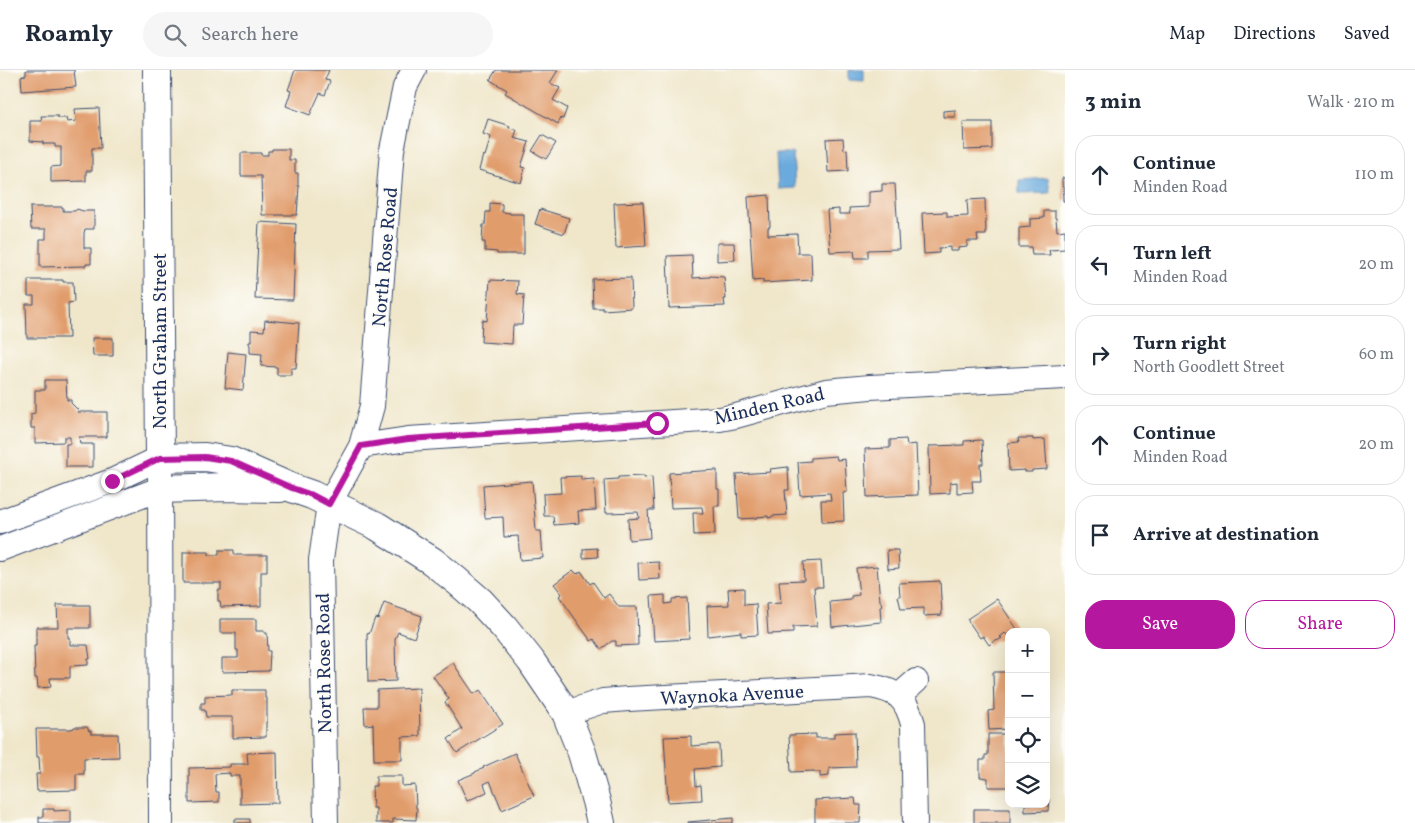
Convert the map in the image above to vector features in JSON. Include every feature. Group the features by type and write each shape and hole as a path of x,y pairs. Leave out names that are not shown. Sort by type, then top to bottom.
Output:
{"main road":[{"name":"North Graham Street","path":"157,70 160,458"},
{"path":"160,458 205,457 231,461 312,495 377,526 432,561 457,580 504,627 531,661 566,713 582,753 601,823"},
{"path":"160,489 292,488"}],"street":[{"name":"North Rose Road","path":"361,446 372,406 392,150 405,88 414,70"},
{"name":"Minden Road","path":"361,446 408,439 720,419 826,391 870,387 1065,378"},
{"path":"329,504 361,446"},
{"name":"North Graham Street","path":"160,458 161,823"},
{"path":"0,522 112,481 160,458"},
{"path":"0,549 160,489"},
{"name":"North Rose Road","path":"326,823 321,560 329,504"},
{"name":"Waynoka Avenue","path":"566,713 611,701 871,686 886,689 907,688 913,724 914,823"}],"water":[{"path":"849,70 864,70 864,81 849,80"},
{"path":"776,153 793,153 795,188 778,189"},
{"path":"1048,178 1050,192 1019,193 1019,180"}],"building":[{"path":"26,70 74,70 76,87 22,91 21,76 26,75"},
{"path":"295,70 329,70 325,80 330,81 325,95 320,93 310,115 286,106 291,91 288,90"},
{"path":"496,70 558,70 550,83 560,88 553,100 567,108 563,119 561,118 558,124 505,93 507,90 490,80"},
{"path":"99,108 101,148 92,148 92,171 86,171 86,181 51,182 51,167 61,166 61,147 55,147 55,144 30,141 30,121 42,121 41,116 58,116 58,118 66,118 67,122 76,121 75,109"},
{"path":"955,110 955,117 943,117 943,111"},
{"path":"488,119 510,126 509,128 517,130 514,138 529,142 521,167 525,168 521,183 479,170 491,137 483,134"},
{"path":"963,122 992,122 992,149 964,150"},
{"path":"542,135 556,143 546,159 532,151"},
{"path":"843,138 844,150 847,149 848,171 828,172 826,139"},
{"path":"272,149 289,149 289,160 295,160 295,173 298,173 299,186 297,215 262,215 261,176 241,176 241,153 268,155 268,151 272,151"},
{"path":"1062,178 1065,178 1065,201 1063,201"},
{"path":"882,184 895,184 899,249 868,250 868,258 855,258 854,251 830,252 827,210 839,209 839,214 850,214 849,208 869,207 869,192 882,191"},
{"path":"769,195 770,227 768,227 768,235 797,234 798,253 811,253 812,280 763,283 763,280 753,281 748,197"},
{"path":"985,199 986,235 977,235 978,241 967,241 967,247 958,248 958,251 950,251 950,247 939,248 939,253 924,254 922,213 947,212 947,217 968,216 967,200"},
{"path":"643,202 646,246 616,248 614,203"},
{"path":"490,203 502,204 502,212 524,214 524,254 497,254 497,252 485,251 485,242 482,242 483,225 485,225 486,212 490,212"},
{"path":"30,207 63,207 63,211 75,211 77,209 94,211 94,229 85,229 84,233 84,248 91,248 91,264 86,264 86,266 40,267 40,239 46,239 46,229 31,229"},
{"path":"540,209 569,218 564,234 535,224"},
{"path":"1044,211 1055,211 1057,231 1065,230 1065,249 1049,250 1050,255 1032,255 1031,247 1019,247 1019,228 1030,227 1030,219 1044,218"},
{"path":"259,222 296,224 293,300 255,299"},
{"path":"717,243 734,243 735,260 717,261"},
{"path":"692,255 693,278 724,277 725,306 669,308 667,256"},
{"path":"631,278 632,308 603,310 603,308 593,308 592,279"},
{"path":"28,280 63,280 63,282 73,282 74,302 68,303 69,338 27,338 26,304 34,304 34,296 28,296"},
{"path":"490,280 518,281 517,294 524,295 522,325 513,325 512,344 481,342 482,320 487,321"},
{"path":"265,320 299,323 296,368 291,368 291,375 277,375 277,367 261,366 262,354 250,353 251,330 264,331"},
{"path":"92,338 113,338 113,356 93,356"},
{"path":"228,352 246,354 243,390 225,388"},
{"path":"45,380 66,380 67,400 71,400 71,403 78,412 107,412 107,437 79,437 80,444 93,444 93,467 66,467 66,444 70,444 70,437 64,437 64,442 35,443 35,428 31,428 31,414 35,413 35,390 45,390"},
{"path":"1018,438 1045,439 1047,469 1032,470 1032,472 1025,472 1025,470 1009,471 1008,443 1019,442"},
{"path":"906,439 907,445 916,444 918,495 867,497 865,449 890,448 890,440"},
{"path":"982,440 983,464 980,464 981,481 972,481 973,492 957,493 957,482 950,483 950,493 930,494 929,446 964,445 964,441"},
{"path":"836,456 837,460 845,459 847,492 843,493 844,521 822,522 821,500 831,500 830,493 800,495 798,462 811,461 811,458"},
{"path":"788,467 789,490 785,490 787,515 739,519 736,474 771,472 770,469"},
{"path":"717,470 719,506 714,506 715,534 694,535 693,513 703,513 702,507 671,508 669,473"},
{"path":"581,476 581,480 594,479 596,510 578,511 579,523 554,525 553,516 544,516 543,494 561,493 560,477"},
{"path":"644,476 644,478 652,477 654,510 648,510 650,538 629,540 628,519 639,518 638,512 606,513 604,480 618,479 618,477"},
{"path":"532,481 536,531 541,531 543,558 520,560 518,536 504,537 503,517 485,518 483,485"},
{"path":"597,548 598,557 583,558 583,549"},
{"path":"219,550 234,550 234,555 267,555 267,572 261,572 261,606 221,607 220,601 218,601 218,590 221,590 221,583 183,583 183,552 209,552 209,555 219,555"},
{"path":"887,550 898,550 899,568 888,569"},
{"path":"821,561 823,587 814,587 817,626 793,627 793,633 768,634 766,604 781,603 779,581 804,580 803,562"},
{"path":"659,562 660,579 639,580 638,563"},
{"path":"877,566 882,607 880,607 881,622 832,627 830,602 851,600 851,596 859,595 856,568"},
{"path":"573,570 577,574 581,571 590,584 593,582 604,598 609,594 619,607 637,607 638,645 616,646 616,641 612,641 601,649 594,639 591,641 559,596 562,594 554,584"},
{"path":"940,581 942,615 924,616 924,608 901,609 898,596 900,596 899,583"},
{"path":"744,588 744,605 756,604 758,635 741,636 741,632 708,636 707,606 729,605 728,589"},
{"path":"665,595 665,604 672,603 672,599 687,598 689,639 654,641 651,596"},
{"path":"997,599 1016,628 1005,628 1005,633 1000,637 1002,638 989,645 983,636 980,638 967,619"},
{"path":"384,603 422,616 414,638 398,632 395,639 396,681 368,682 367,633 369,634 375,618 378,619"},
{"path":"57,605 90,605 90,628 68,628 68,638 70,638 70,645 88,645 90,659 88,659 88,665 70,666 70,678 50,678 51,687 38,688 37,678 35,678 34,646 36,646 36,627 58,627"},
{"path":"220,619 256,619 256,631 267,633 268,651 270,651 269,671 222,672 222,658 238,658 238,650 236,650 236,633 220,633"},
{"path":"453,663 474,694 480,690 503,724 457,753 448,739 462,729 445,702 449,699 433,676"},
{"path":"993,672 1005,672 1005,729 989,730 988,711 994,710"},
{"path":"419,688 420,736 402,737 402,760 374,760 373,724 365,725 364,707 377,707 377,690"},
{"path":"232,690 265,690 265,698 267,698 266,737 233,738 233,717 206,717 205,710 201,710 201,703 205,703 205,696 232,695"},
{"path":"74,727 87,727 91,734 118,734 119,757 84,758 84,774 76,774 76,790 37,791 36,774 40,774 36,729 71,729"},
{"path":"855,732 856,767 829,768 829,776 820,777 820,772 791,772 789,735 816,734 816,738 834,738 834,733"},
{"path":"988,734 1005,734 1005,787 988,787 988,778 980,777 980,760 985,760 985,755 988,755"},
{"path":"691,736 691,746 719,744 720,767 695,769 696,786 701,785 702,800 668,802 664,737"},
{"path":"277,752 278,803 240,804 240,776 230,776 230,773 215,774 216,792 219,792 219,802 189,803 189,768 230,767 230,764 248,764 247,753"},
{"path":"515,753 534,796 502,810 490,781 484,784 487,792 467,801 458,780"},
{"path":"376,776 402,776 402,786 415,785 416,820 393,819 393,823 376,823 376,808 373,808 372,786 376,786"},
{"path":"855,798 856,805 861,805 860,823 815,823 815,800"},
{"path":"1025,808 1048,808 1048,811 1025,812"},
{"path":"43,809 54,809 54,811 71,810 71,823 39,823 39,817 43,817"},
{"path":"974,809 1010,809 1010,823 974,823"},
{"path":"733,818 733,823 688,823 688,822"},
{"path":"235,819 250,819 250,823 235,823"}],"route":[{"path":"112,481 160,458 205,457 231,461 329,504 361,446 408,439 657,423"}]}
